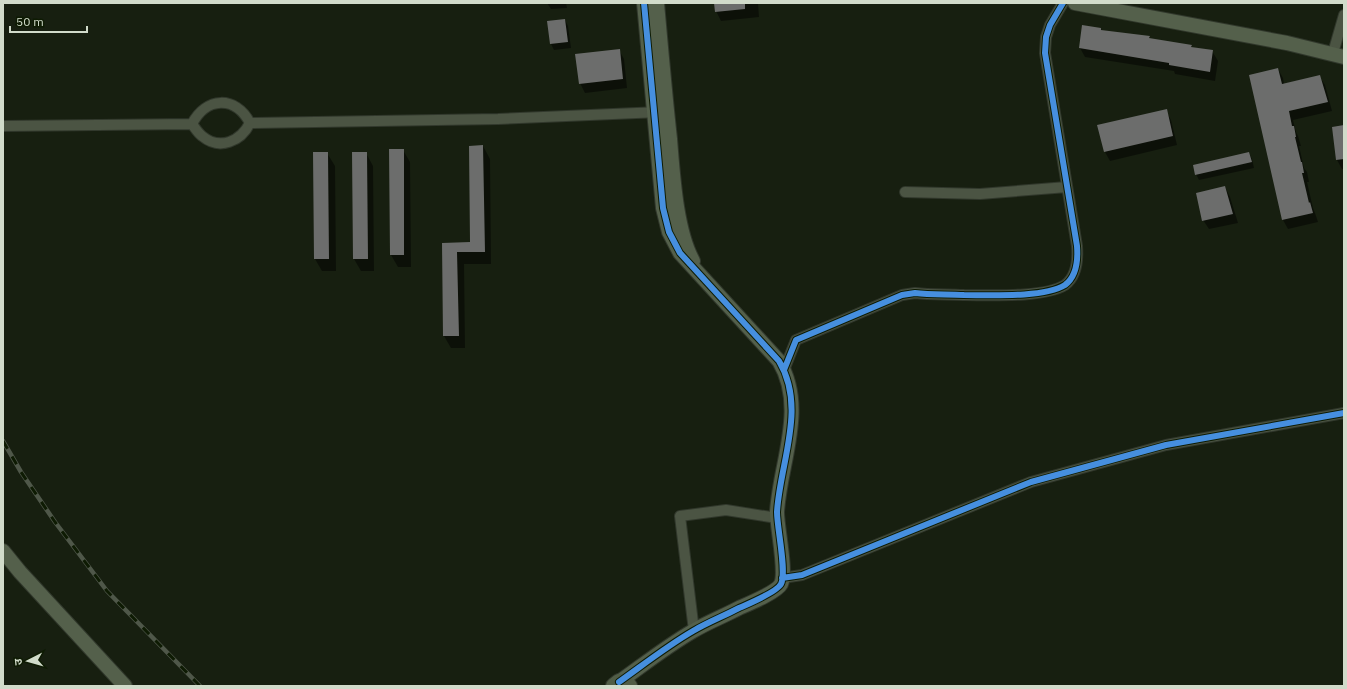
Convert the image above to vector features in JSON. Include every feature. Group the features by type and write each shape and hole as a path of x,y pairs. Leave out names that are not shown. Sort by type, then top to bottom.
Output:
{"street":[{"path":"644,3 661,112"},
{"path":"621,685 694,631 764,596 778,588 781,584 782,578 777,518 791,418 789,385 779,361 680,253 674,244 665,219 657,3"},
{"path":"784,370 796,340 902,295 915,293 1010,295 1057,288 1065,285 1072,278 1078,255 1045,53 1046,37 1050,25 1063,3"},
{"path":"1075,3 1286,43 1339,55 1344,14"},
{"path":"192,124 196,116 206,107 222,102 229,103 242,111 250,123"},
{"path":"250,123 498,119 661,112"},
{"path":"192,124 202,136 209,141 226,143 241,136 246,131 250,123"},
{"path":"3,126 192,124"},
{"path":"905,192 980,194 1067,187"},
{"path":"782,578 802,575 1032,482 1166,445 1344,413"},
{"path":"694,631 680,516 726,510 777,518"},
{"path":"3,551 20,572 126,686"}],"building":[{"path":"714,3 745,3 745,9 715,12"},
{"path":"565,19 568,42 550,44 547,21"},
{"path":"1082,25 1101,28 1101,30 1150,36 1149,38 1213,50 1210,72 1169,65 1169,63 1079,48"},
{"path":"620,49 623,79 579,84 575,54"},
{"path":"1278,68 1282,84 1320,75 1328,102 1289,111 1302,162 1304,173 1302,173 1309,203 1310,202 1313,213 1282,220 1249,75"},
{"path":"1167,109 1173,136 1104,152 1097,125"},
{"path":"1344,125 1344,159 1336,160 1332,127"},
{"path":"483,145 485,252 457,252 459,336 443,336 442,243 470,242 469,146"},
{"path":"389,149 404,149 404,255 390,255"},
{"path":"313,152 328,152 329,259 314,259"},
{"path":"352,152 367,152 368,259 353,259"},
{"path":"1249,152 1252,162 1195,175 1193,165"},
{"path":"1225,186 1233,214 1202,221 1196,193"}],"railway":[{"path":"3,441 21,472 55,522 107,591 200,686"}],"cycle path":[{"path":"619,682 683,637 704,625 774,591 781,584 783,570 777,512 790,435 791,416 791,397 787,379 779,361 680,253 669,232 663,208 644,3"},
{"path":"784,370 796,340 902,295 915,293 987,295 1030,294 1056,289 1065,285 1069,281 1076,267 1077,246 1045,53 1046,37 1050,25 1063,3"},
{"path":"782,578 802,575 1031,482 1166,445 1344,413"}]}
